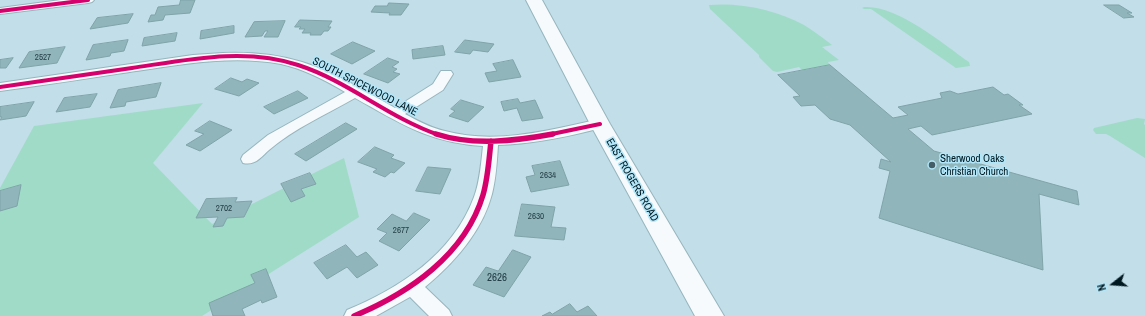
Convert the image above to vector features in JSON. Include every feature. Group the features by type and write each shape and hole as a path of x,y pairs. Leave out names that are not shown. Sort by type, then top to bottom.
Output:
{"main road":[{"name":"EAST ROGERS ROAD","path":"534,0 600,124 710,316"}],"street":[{"path":"0,11 88,0"},
{"name":"SOUTH SPICEWOOD LANE","path":"0,87 193,59 258,57 299,65 310,69 395,114 440,135 461,139 491,141 529,138 600,124"},
{"path":"395,114 438,87 446,74"},
{"path":"249,159 273,138 355,92"},
{"path":"354,316 380,304 412,286 462,238 471,224 483,195 491,141"},
{"path":"412,286 442,316"}],"green space":[{"path":"721,4 746,6 782,15 808,27 832,45 822,47 839,60 828,62 830,65 802,70 799,67 777,72 773,71 759,57 759,55 710,9 709,5"},
{"path":"862,8 877,8 891,12 905,19 946,45 969,62 970,66 956,68 871,9"},
{"path":"203,103 153,163 212,224 344,158 359,217 202,316 0,316 0,188 34,126"},
{"path":"1137,118 1145,119 1145,158 1110,136 1106,134 1096,134 1093,130 1094,128"}],"building":[{"path":"181,0 195,0 190,13 165,15 163,20 148,22 151,15 155,15 158,7 179,5"},
{"path":"389,3 409,4 401,15 371,12 375,6 387,6"},
{"path":"1104,5 1119,5 1132,13 1127,13 1134,17 1124,18"},
{"path":"133,14 128,23 90,29 97,18"},
{"path":"300,20 332,21 328,27 331,27 328,31 324,31 321,35 310,35 311,33 302,33 305,29 295,27"},
{"path":"285,21 278,37 264,37 268,31 265,31 262,36 245,37 254,22"},
{"path":"234,26 234,33 200,39 201,31"},
{"path":"177,33 175,41 142,46 144,38"},
{"path":"128,40 124,51 111,53 110,56 86,60 93,45"},
{"path":"465,40 494,44 488,52 473,50 470,54 455,52"},
{"path":"353,42 375,51 352,64 331,54"},
{"path":"443,46 445,55 413,59 412,50"},
{"path":"65,47 57,63 19,68 29,52"},
{"path":"13,58 6,68 0,68 0,60"},
{"path":"388,58 399,62 392,67 397,69 393,72 400,74 388,83 364,74"},
{"path":"513,60 521,77 489,82 485,73 497,71 493,64"},
{"name":"Sherwood Oaks Christian Church","path":"830,65 893,118 908,115 898,107 942,98 940,93 950,91 958,94 993,87 1004,95 1008,94 1023,105 1019,105 1032,114 932,135 921,126 908,129 934,151 1077,191 1079,205 1039,194 1043,270 879,218 890,171 879,168 881,159 891,162 850,125 830,119 815,105 801,106 793,97 800,96 778,75"},
{"path":"231,78 242,82 247,79 259,83 239,96 215,89"},
{"path":"161,83 156,97 126,102 125,106 110,108 118,90"},
{"path":"298,91 308,98 274,114 264,107"},
{"path":"97,94 90,107 56,112 64,98"},
{"path":"518,99 520,103 535,100 543,118 522,121 517,108 504,111 501,102"},
{"path":"461,100 484,107 468,122 449,116 455,111 451,109"},
{"path":"34,102 26,116 0,120 2,117 0,117 0,107"},
{"path":"210,121 232,130 200,151 186,145 204,134 195,131"},
{"path":"346,123 357,129 306,161 295,154"},
{"path":"375,147 394,155 391,158 405,163 394,173 391,172 385,177 373,172 377,169 358,162"},
{"path":"560,161 569,185 531,192 526,177 535,175 532,166"},
{"path":"428,167 451,169 440,194 416,191"},
{"path":"310,173 316,184 301,189 305,196 291,202 281,184"},
{"path":"21,185 17,206 0,211 0,191"},
{"path":"237,198 235,202 252,201 244,217 227,218 223,226 213,227 218,217 196,218 206,199"},
{"path":"522,204 555,207 551,227 566,228 564,240 515,236"},
{"path":"414,213 430,220 399,251 379,241 387,233 377,229 392,214 406,221"},
{"path":"346,245 357,257 366,252 378,265 357,278 347,267 327,279 314,263"},
{"path":"513,250 531,257 504,297 473,285 486,267 498,271"},
{"path":"266,269 277,297 262,303 261,300 242,309 245,316 213,316 209,303 255,283 251,275"},
{"path":"570,304 577,312 588,306 597,316 542,316 550,312 552,314"}],"cycle path":[{"path":"0,11 88,0"},
{"path":"0,87 193,59 238,56 267,58 296,64 310,69 336,81 411,123 439,135 448,137 467,140 505,140 544,135 600,124"},
{"path":"354,316 374,308 394,297 432,270 449,254 463,236 475,216 483,196 491,141"}],"place":[{"name":"Sherwood Oaks Christian Church","path":"932,165"}]}
